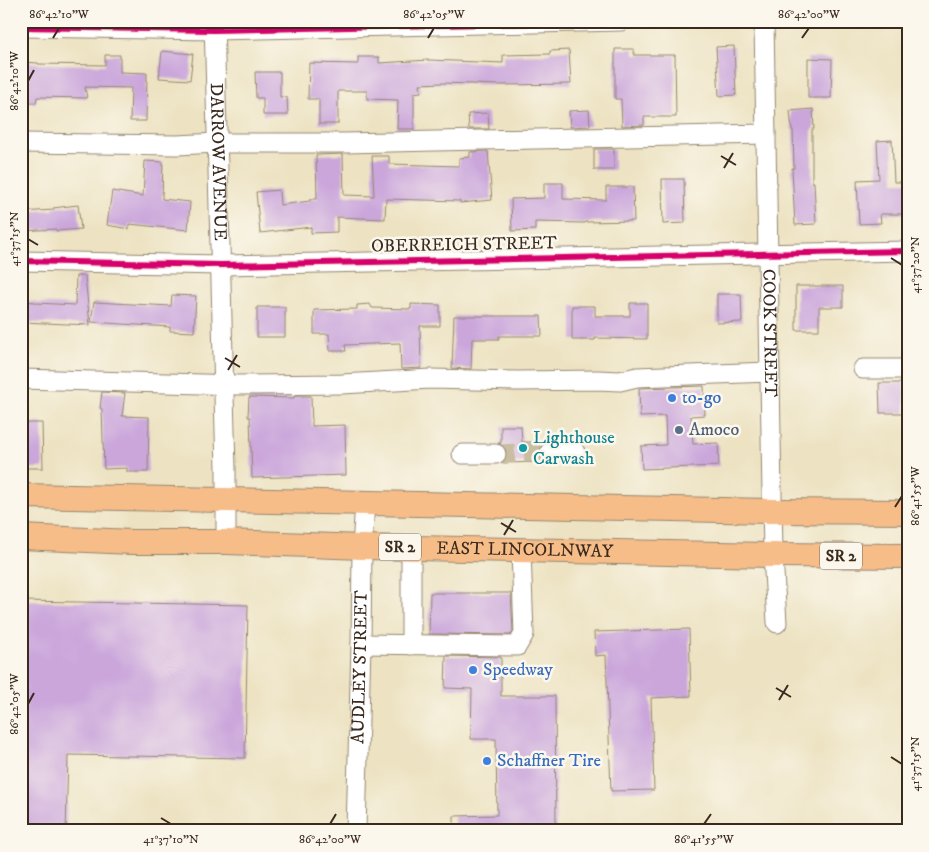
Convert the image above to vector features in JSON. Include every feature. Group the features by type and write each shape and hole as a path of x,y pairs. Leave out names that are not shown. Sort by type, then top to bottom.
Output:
{"main road":[{"path":"21,496 908,512"},
{"name":"EAST LINCOLNWAY","path":"21,537 132,542 226,542 362,547 908,556"}],"street":[{"path":"21,27 621,21"},
{"name":"COOK STREET","path":"764,21 773,555 778,623"},
{"name":"DARROW AVENUE","path":"214,26 227,500 226,542"},
{"path":"21,143 177,145 217,143 344,143 766,134"},
{"name":"OBERREICH STREET","path":"21,261 221,265 908,251"},
{"path":"862,369 908,369"},
{"path":"21,379 224,384 342,384 432,379 620,381 637,377 770,372"},
{"path":"550,452 576,452"},
{"path":"462,454 496,454"},
{"name":"AUDLEY STREET","path":"356,831 362,547 365,503"},
{"path":"411,644 412,548"},
{"path":"361,644 517,646 524,634 521,550"}],"building":[{"path":"734,46 736,95 719,96 716,47"},
{"path":"615,49 634,49 634,55 675,55 676,117 644,117 644,125 622,126 621,99 615,99"},
{"path":"569,50 571,84 420,84 421,92 414,93 414,129 397,129 398,100 367,99 367,91 338,91 338,124 319,124 319,99 308,99 309,63 358,64 358,57 379,57 379,63 429,60 503,63 503,55 550,54 550,51"},
{"path":"162,51 193,54 190,80 159,78"},
{"path":"105,55 120,55 120,72 147,73 146,121 130,121 131,88 85,87 87,98 37,97 36,103 21,103 21,62 105,65"},
{"path":"808,58 832,59 831,98 808,98"},
{"path":"255,72 280,72 280,97 287,97 288,115 263,115 263,98 256,98"},
{"path":"813,109 812,182 814,182 816,224 795,225 792,168 794,168 793,130 790,111"},
{"path":"589,110 590,126 570,127 569,111"},
{"path":"488,113 489,129 469,129 468,114"},
{"path":"892,140 894,182 908,182 908,214 880,214 881,223 859,224 857,180 879,179 877,141"},
{"path":"594,149 614,149 614,170 594,170"},
{"path":"488,151 492,200 460,203 460,201 386,199 385,219 337,217 337,232 311,233 311,227 260,233 256,192 279,190 280,205 317,199 316,155 343,154 344,195 374,196 372,156 389,156 389,164 459,166 459,158 470,157 470,152"},
{"path":"145,161 163,162 162,199 190,202 188,230 129,224 129,229 107,225 112,191 143,196"},
{"path":"662,179 684,179 685,223 663,224"},
{"path":"544,183 563,183 563,199 606,200 606,187 633,187 634,221 585,223 535,222 535,230 512,231 511,199 544,198"},
{"path":"78,205 81,229 21,231 21,212 54,210 53,208"},
{"path":"76,276 85,276 90,325 21,322 21,301 75,305"},
{"path":"796,286 843,286 843,307 819,307 819,330 796,330"},
{"path":"717,294 741,294 742,322 717,323"},
{"path":"172,295 196,296 194,332 170,331 170,327 91,322 94,302 171,306"},
{"path":"630,303 647,303 647,339 595,338 595,340 572,340 572,306 595,306 595,316 630,316"},
{"path":"370,304 372,308 411,309 411,304 440,305 440,326 420,326 421,368 401,369 400,343 345,345 346,351 330,351 329,334 314,334 314,310 357,309 357,305"},
{"path":"257,307 285,307 285,337 257,337"},
{"path":"454,316 541,316 542,336 499,336 499,339 472,339 471,369 452,368"},
{"path":"879,383 904,383 905,413 880,413"},
{"path":"704,386 705,415 691,416 693,444 718,443 719,466 642,469 641,446 666,445 665,416 640,417 639,388"},
{"path":"102,392 125,393 122,416 149,417 148,472 127,472 127,468 104,469 102,409 100,408"},
{"path":"294,396 311,396 312,426 345,425 346,475 252,478 250,417 248,417 249,397 294,398"},
{"path":"21,423 42,423 43,468 21,468"},
{"name":"Lighthouse Carwash","path":"501,426 521,426 522,442 545,442 539,452 545,462 503,463 507,454 505,448 498,443 501,443"},
{"name":"Speedway","path":"430,593 511,593 513,631 511,635 429,634"},
{"path":"21,601 248,605 245,758 68,755 66,831 21,831"},
{"path":"689,629 691,696 651,698 654,790 611,791 606,655 595,656 594,632"},
{"path":"446,656 501,657 501,696 555,696 556,831 454,831 454,816 497,815 496,739 471,739 472,689 445,688"}],"tunnel":[{"path":"496,454 550,452"}],"cycle path":[{"path":"21,27 214,30 621,21"},
{"path":"21,261 221,265 908,251"}],"place":[{"name":"to-go","path":"672,398"},
{"name":"Amoco","path":"679,430"},
{"name":"Lighthouse Carwash","path":"523,448"},
{"name":"Speedway","path":"473,670"},
{"name":"Schaffner Tire","path":"487,761"}]}
